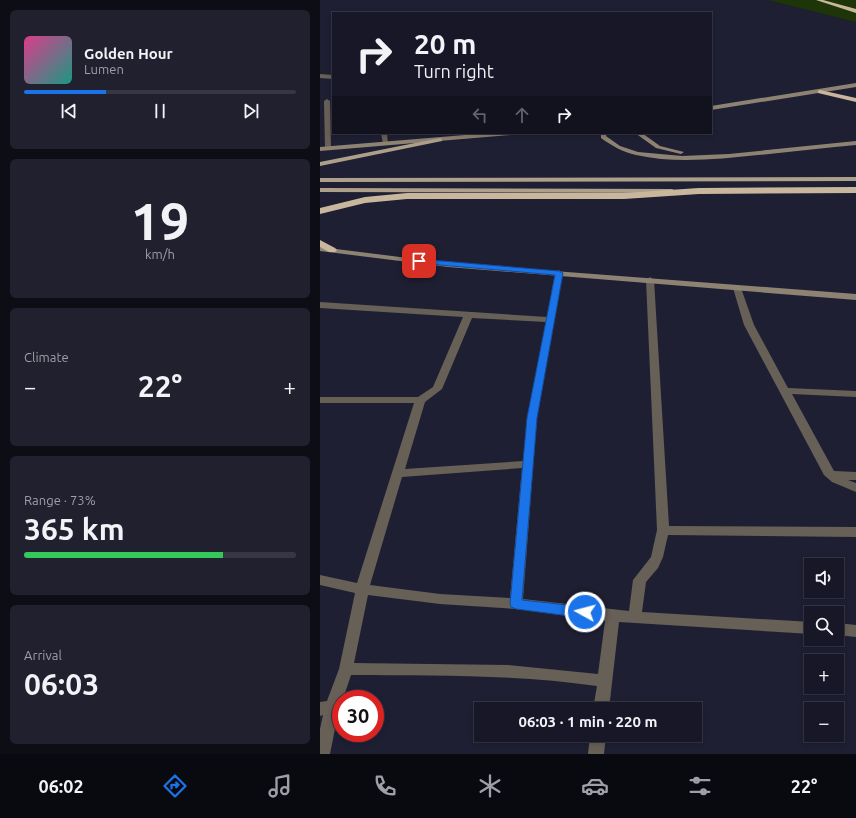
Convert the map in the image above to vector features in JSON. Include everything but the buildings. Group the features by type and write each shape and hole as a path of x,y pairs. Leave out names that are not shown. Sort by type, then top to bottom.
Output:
{"highway":[{"path":"818,0 856,11"},
{"path":"839,0 856,5"},
{"path":"856,89 856,94"},
{"path":"820,92 856,100"},
{"path":"320,211 365,200 407,196 624,196 699,191 856,190"},
{"path":"320,215 337,206"},
{"path":"320,243 332,250"}],"main road":[{"path":"712,108 820,92 856,85"},
{"path":"320,149 501,134"},
{"path":"604,134 603,137 608,142 635,153 690,158 856,143"},
{"path":"641,134 646,140 658,147 670,150 731,155"},
{"path":"320,164 440,140"},
{"path":"320,180 856,180"},
{"path":"320,190 699,191"},
{"path":"320,249 448,265 856,297"}],"street":[{"path":"320,76 332,77"},
{"path":"320,101 330,101 328,148"},
{"path":"384,134 386,144"},
{"path":"516,604 532,418 559,273"},
{"path":"635,617 640,580 653,565 657,557 663,530 650,280"},
{"path":"736,288 749,325 830,474 836,479 856,488"},
{"path":"320,306 551,320"},
{"path":"320,400 420,400 437,389 468,316"},
{"path":"785,391 856,394"},
{"path":"322,754 327,708 346,669 362,589 420,400"},
{"path":"397,473 527,464"},
{"path":"830,474 856,476"},
{"path":"663,530 856,532"},
{"path":"320,580 362,589 440,599 516,604 613,616 804,628"},
{"path":"602,702 613,616"},
{"path":"844,630 856,631"},
{"path":"346,669 517,672 575,676 604,682"},
{"path":"596,754 597,742"}],"green space":[{"path":"768,0 856,0 856,22"}],"route":[{"path":"419,261 448,265 559,273 532,418 524,495 516,604 585,612"}]}
